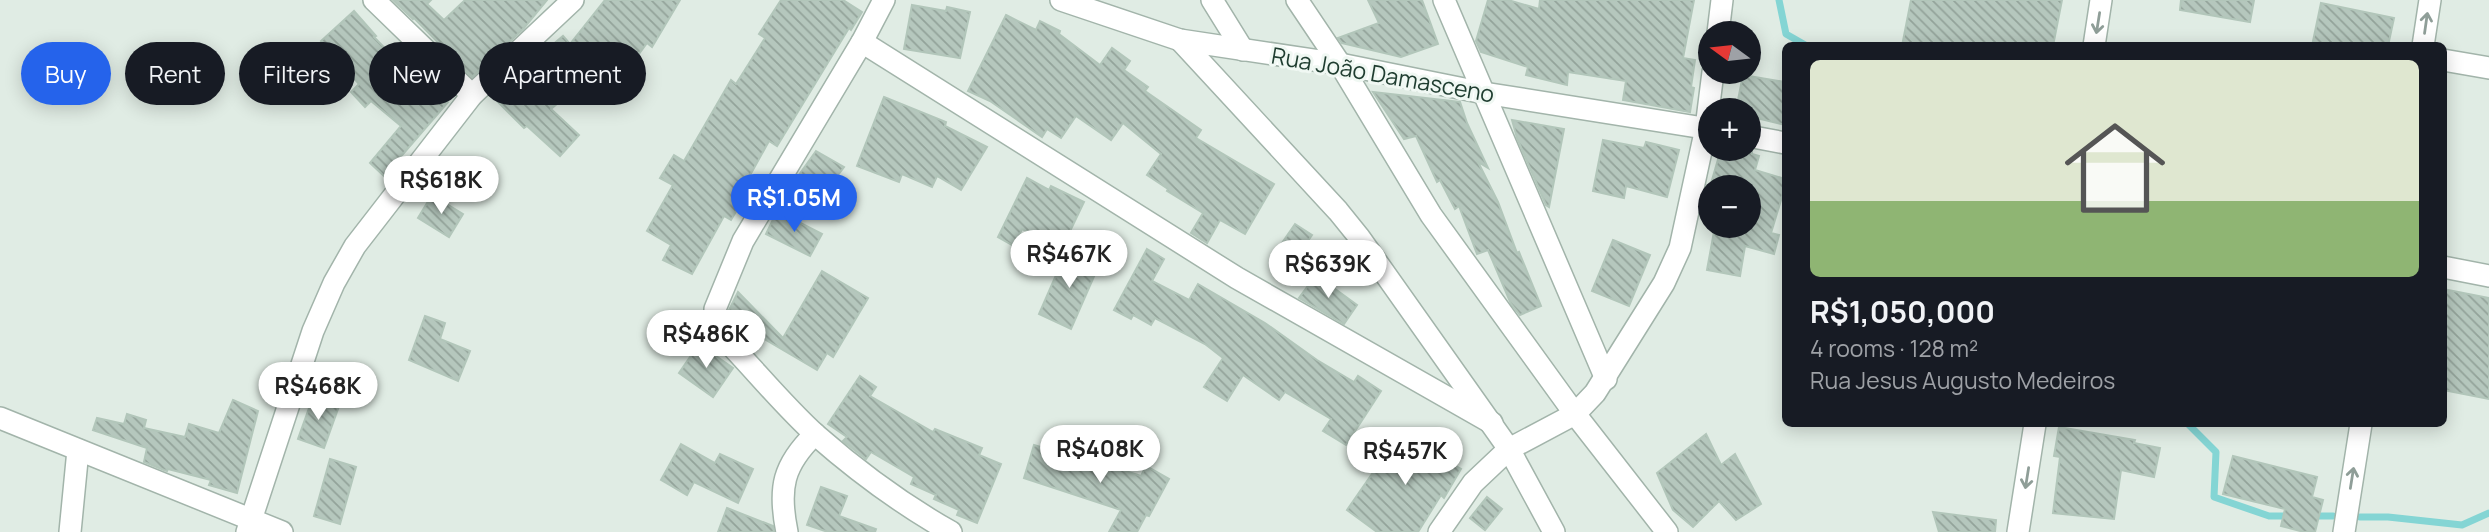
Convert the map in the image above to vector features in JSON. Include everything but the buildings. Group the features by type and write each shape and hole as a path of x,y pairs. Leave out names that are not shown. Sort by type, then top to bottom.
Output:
{"street":[{"path":"374,0 472,95"},
{"path":"249,526 313,331 355,246 472,95 573,0"},
{"path":"884,0 862,42 743,241 715,309 715,324 707,330 723,337 815,433 868,477 924,517 951,532"},
{"name":"Rua João Damasceno","path":"1061,0 1180,40 1340,64 1484,93 1698,127"},
{"path":"1212,0 1243,50"},
{"path":"1297,0 1340,64 1431,215 1575,414 1667,532"},
{"path":"1444,0 1606,379"},
{"path":"1719,21 1722,0"},
{"path":"2095,42 2101,0"},
{"path":"2424,42 2430,0"},
{"path":"1180,40 1338,211 1492,423 1554,532"},
{"path":"862,42 1237,278 1492,423"},
{"path":"2447,61 2489,68"},
{"path":"1761,138 1782,142"},
{"path":"1439,532 1473,483 1509,449 1575,414 1606,379 1664,283 1680,248 1700,161"},
{"path":"2447,268 2489,276"},
{"path":"0,418 249,526 282,532"},
{"path":"2018,532 2035,427"},
{"path":"2344,532 2361,427"},
{"path":"787,532 782,499 785,479 790,462 815,433"},
{"path":"70,532 78,450"}],"waterway":[{"path":"1779,0 1786,34 1800,42"},
{"path":"2191,427 2216,452 2214,497 2269,516 2290,516"},
{"path":"2360,517 2388,517 2462,525 2489,513"},
{"path":"2312,516 2333,516"}]}
